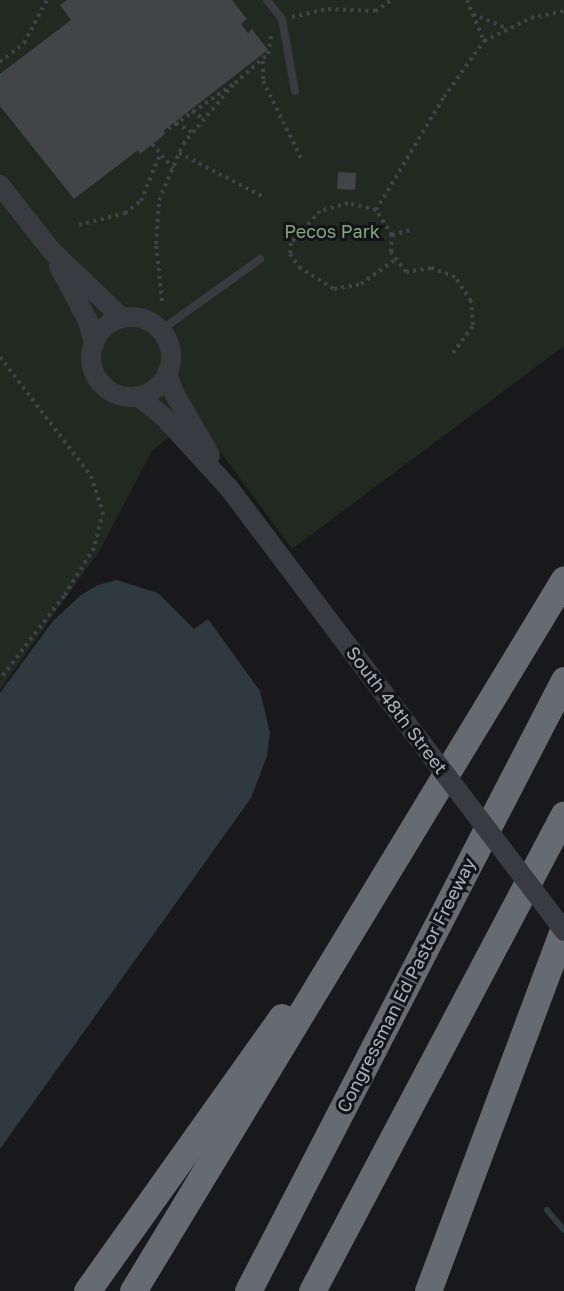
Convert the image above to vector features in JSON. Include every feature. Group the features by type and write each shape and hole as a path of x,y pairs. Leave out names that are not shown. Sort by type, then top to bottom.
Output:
{"highway":[{"path":"133,1291 342,950 386,868 564,579"},
{"name":"Congressman Ed Pastor Freeway","path":"248,1291 564,680"},
{"path":"312,1291 564,814"},
{"path":"87,1291 386,868"},
{"path":"428,1291 564,929"}],"street":[{"path":"0,185 51,250 122,318"},
{"path":"51,250 88,321 94,344"},
{"path":"122,318 144,320 161,330 170,351 167,373 158,386 138,396 113,393 101,383 91,360 94,344 108,324 122,318"},
{"name":"South 48th Street","path":"167,373 182,408 229,488"},
{"name":"South 48th Street","path":"138,396 163,416 229,488 564,929"}],"lane":[{"path":"267,0 284,25 295,91"},
{"path":"161,330 260,259"}],"path":[{"path":"0,62 24,43 47,0"},
{"path":"162,133 235,83 263,60 270,48 269,33 284,25 295,15 328,9 375,11 392,0"},
{"path":"467,0 483,41"},
{"path":"376,210 444,97 483,41 531,18 564,11"},
{"path":"472,14 508,29"},
{"path":"263,60 263,81 301,158"},
{"path":"162,301 156,244 159,200 179,153 235,83"},
{"path":"192,111 204,119"},
{"path":"176,123 193,133"},
{"path":"152,144 173,168"},
{"path":"179,153 264,197"},
{"path":"79,225 125,213 141,201 160,154"},
{"path":"396,259 360,284 334,289 299,267 290,254 291,243 320,211 348,203 376,210 392,235 391,252 406,272 431,268 455,277 471,301 473,325 453,353"},
{"path":"392,235 414,230"},
{"path":"0,357 91,476 103,512 94,548 64,596 0,679"}],"green space":[{"name":"Pecos Park","path":"0,0 564,0 564,346 292,549 194,416 152,451 100,550 0,690"}],"shaded area":[{"path":"117,580 158,593 194,629 208,619 260,691 270,733 267,756 251,798 0,1149 0,693 53,621 81,595 98,585"}],"building":[{"path":"67,0 232,0 247,19 241,24 248,33 252,29 268,50 162,132 164,135 140,154 138,150 74,199 0,106 0,74 71,20 60,5"},
{"path":"338,172 356,173 355,190 337,189"}],"waterway":[{"path":"547,1210 564,1230"}]}
